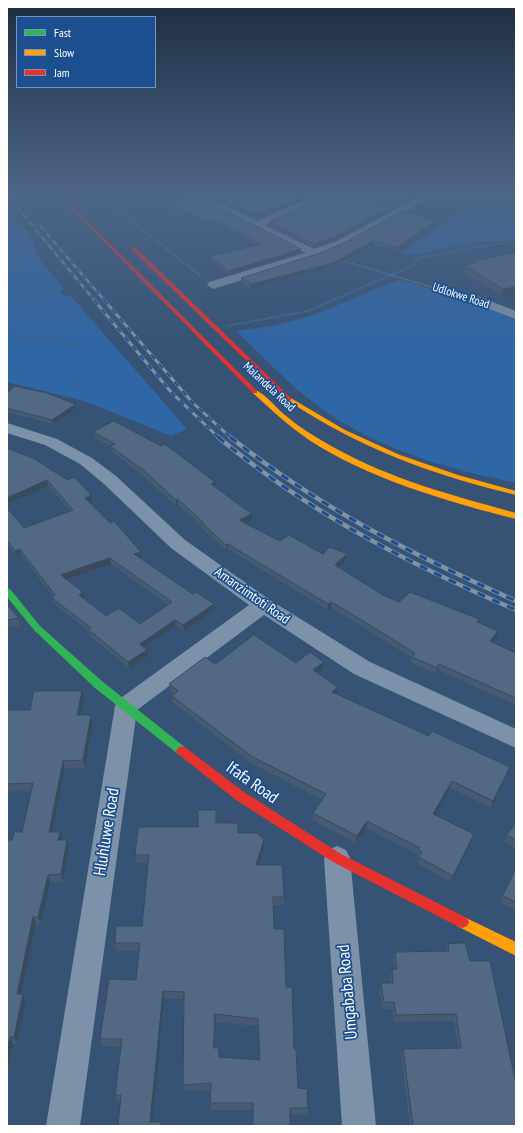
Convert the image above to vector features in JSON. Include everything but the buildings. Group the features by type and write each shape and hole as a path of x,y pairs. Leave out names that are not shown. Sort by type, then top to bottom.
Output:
{"main road":[{"name":"Malandela Road","path":"111,247 266,404 316,442 346,459 409,485 516,516"},
{"name":"Malandela Road","path":"132,247 287,398 309,415 356,440 404,461 445,475 516,493"},
{"name":"Ifafa Road","path":"7,591 37,628 99,685 240,796 337,858 516,949"}],"street":[{"path":"301,247 315,254"},
{"path":"213,286 315,254 330,247"},
{"name":"Udlokwe Road","path":"477,300 516,315"},
{"name":"Amanzimtoti Road","path":"7,428 51,442 86,461 110,480 178,544 263,605 362,668 516,739"},
{"path":"126,706 263,605"},
{"name":"Hluhluwe Road","path":"63,1126 126,706"},
{"name":"Umgababa Road","path":"337,858 360,1126"}],"path":[{"path":"164,247 213,286"},
{"name":"Udlokwe Road","path":"315,254 477,300"}],"shaded area":[{"path":"7,247 34,247 39,258 63,288 60,294 72,297 187,429 171,436 84,401 7,382"},
{"path":"410,247 451,247 413,255 402,252"},
{"path":"400,280 474,302 516,319 516,483 463,471 437,463 384,444 359,432 336,418 304,395 236,331 276,325 300,319"}],"waterway":[{"path":"227,326 308,311 414,265 418,258 478,247"},
{"path":"7,336 84,345"}],"railway":[{"path":"50,247 95,301"},
{"path":"58,247 105,301"},
{"path":"94,300 171,392 219,438"},
{"path":"104,300 192,402 231,438"},
{"path":"218,437 252,464 324,513 398,555 516,610"},
{"path":"230,437 264,463 332,508 440,566 516,601"}],"traffic: fast":[{"path":"7,591 37,628 99,685 182,751"}],"traffic: slow":[{"path":"255,392 283,417 312,438 344,456 376,471 410,484 445,496 516,516"},
{"path":"289,399 342,432 398,457 455,477 516,493"},
{"path":"462,922 516,949"}],"traffic: jam":[{"path":"111,247 255,392"},
{"path":"133,248 289,399"},
{"path":"182,751 240,796 337,858 462,922"}]}
